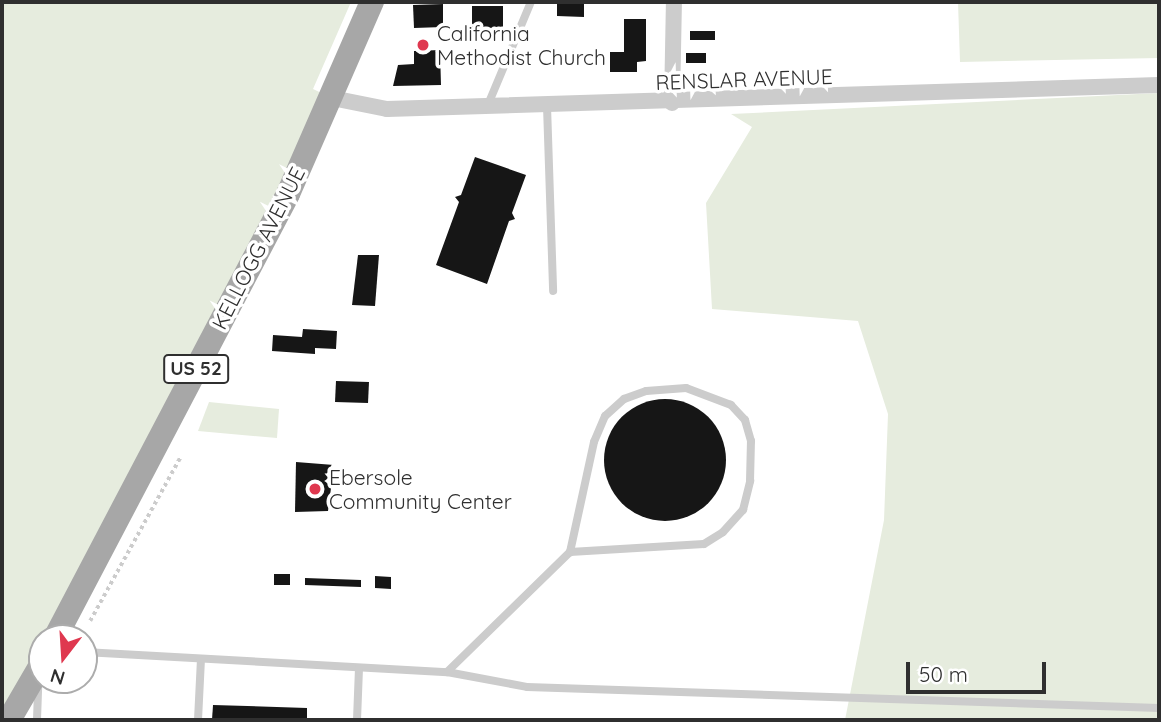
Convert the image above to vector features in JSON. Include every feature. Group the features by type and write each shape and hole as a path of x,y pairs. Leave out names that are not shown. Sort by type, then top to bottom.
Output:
{"main road":[{"name":"KELLOGG AVENUE","path":"62,624 251,266 332,97 372,2"},
{"path":"9,720 28,687"}],"street":[{"path":"672,103 674,2"},
{"name":"RENSLAR AVENUE","path":"332,97 387,109 672,103 1159,85"}],"lane":[{"path":"487,107 531,2"},
{"path":"547,106 553,291"},
{"path":"447,672 570,552 594,442 605,416 624,399 646,391 686,388 731,404 745,420 751,441 750,481 743,510 723,532 704,544 570,552"},
{"path":"98,653 447,672 527,687 1159,708"},
{"path":"198,720 201,659"},
{"path":"357,720 359,668"},
{"path":"37,720 38,694"}],"path":[{"path":"89,624 180,458"}],"shaded area":[{"path":"2,2 351,2 313,89 332,98 62,624 28,624 28,683 2,720"},
{"path":"958,2 1159,2 1159,58 960,62"},
{"path":"1159,93 1159,720 845,720 884,520 888,414 858,321 712,309 706,203 752,127 731,114"},
{"path":"209,402 279,409 277,438 198,431"}],"building":[{"path":"557,2 584,2 584,17 557,16"},
{"path":"443,4 443,27 414,28 413,5"},
{"path":"472,6 503,6 503,28 472,29"},
{"path":"624,19 646,19 646,61 637,62 637,72 610,72 610,52 624,52"},
{"path":"690,31 715,31 715,40 690,40"},
{"path":"440,50 441,85 393,86 398,65 414,64 414,51"},
{"path":"686,53 706,53 706,63 686,63"},
{"path":"475,157 526,175 512,213 515,219 509,221 487,284 436,265 459,202 455,197 461,195"},
{"path":"358,255 379,255 375,306 352,305"},
{"path":"303,329 337,331 336,349 315,348 315,354 272,351 273,335 302,337"},
{"path":"336,381 369,382 368,403 335,402"},
{"path":"665,399 688,404 708,417 721,437 726,460 721,483 708,503 688,516 665,521 642,516 622,503 609,483 604,460 609,437 622,417 642,404"},
{"name":"Ebersole Community Center","path":"296,462 334,465 328,511 295,512"},
{"path":"274,574 290,574 290,585 274,585"},
{"path":"375,576 391,577 391,589 375,588"},
{"path":"305,578 361,580 361,587 305,585"},
{"path":"213,705 307,708 307,720 212,720"}],"place":[{"name":"California Methodist Church","path":"423,45"},
{"name":"Ebersole Community Center","path":"315,489"}]}
